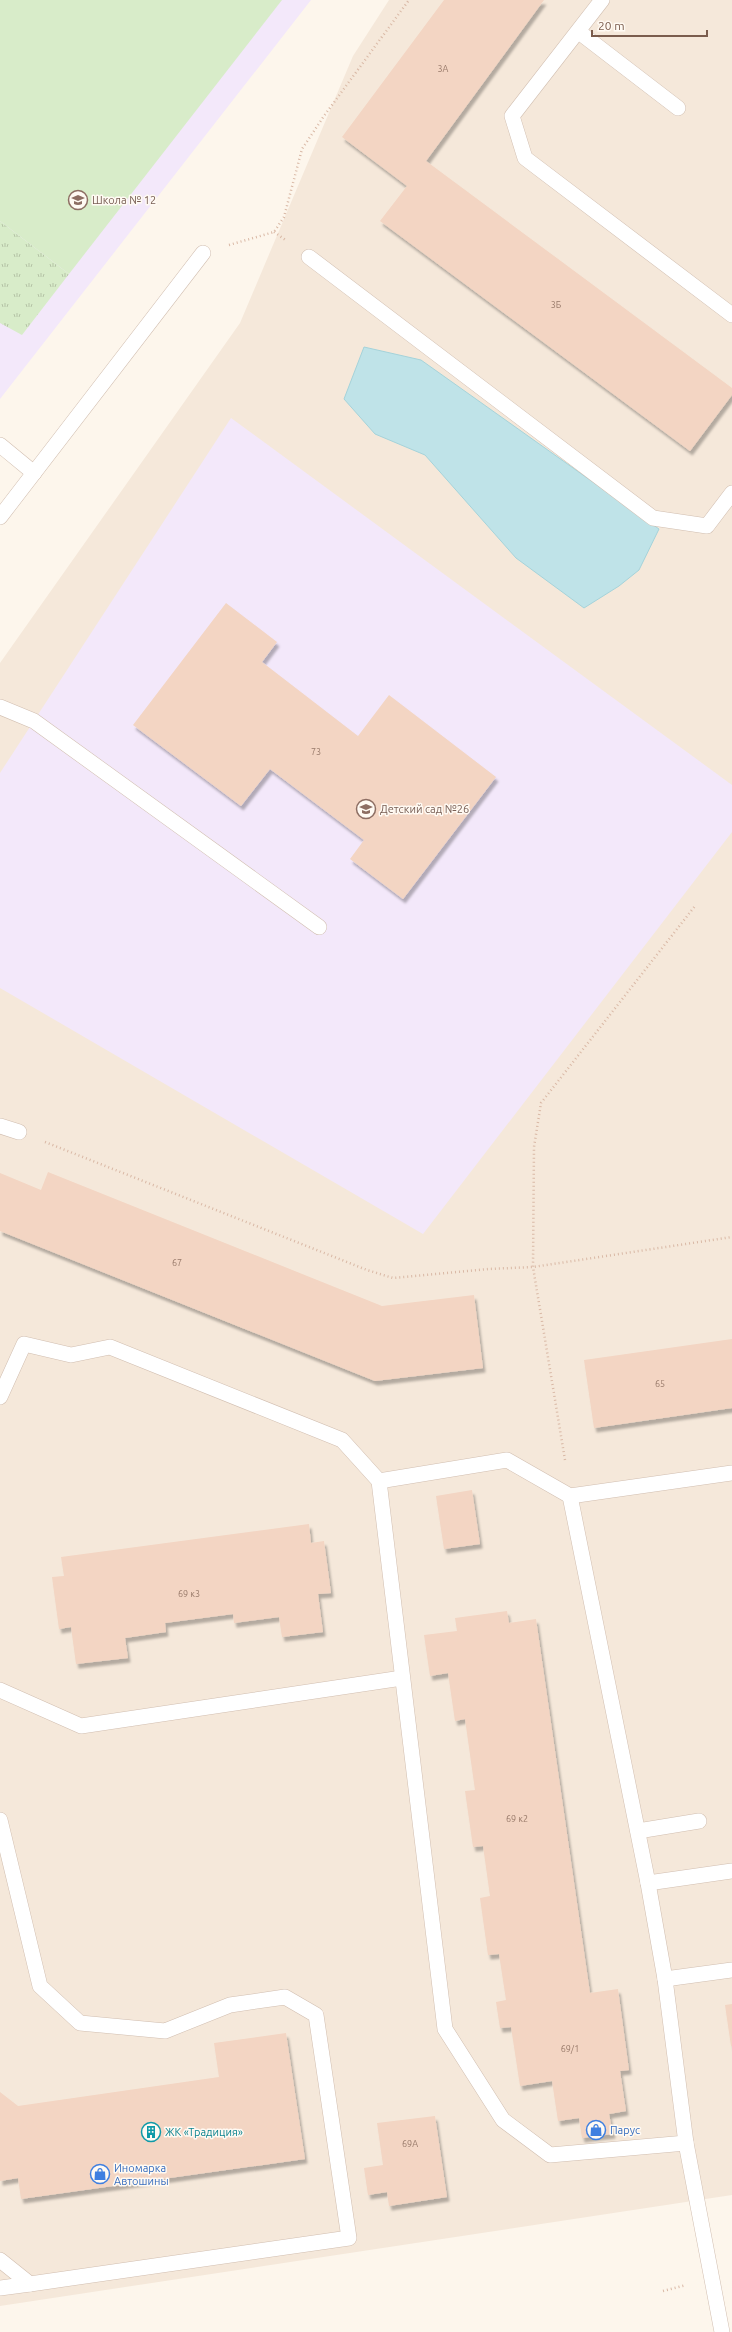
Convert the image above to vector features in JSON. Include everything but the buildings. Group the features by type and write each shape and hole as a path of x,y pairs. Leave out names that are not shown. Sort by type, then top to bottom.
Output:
{"lane":[{"path":"602,0 579,32 512,116 525,158 732,316"},
{"path":"579,32 678,108"},
{"path":"0,517 204,253"},
{"path":"309,257 653,518 707,526 732,493"},
{"path":"0,445 34,473"},
{"path":"0,708 34,721 319,927"},
{"path":"0,1126 19,1132"},
{"path":"0,1397 24,1344 71,1355 110,1347 342,1440 379,1481 444,2028 503,2120 550,2155 686,2143"},
{"path":"379,1481 507,1460 570,1496 732,1473"},
{"path":"570,1496 648,1883 665,1979 686,2143 722,2332"},
{"path":"0,1690 81,1726 402,1678"},
{"path":"0,1820 40,1986 80,2024 165,2032 230,2005 285,1997 316,2015 349,2238 0,2288"},
{"path":"638,1831 699,1821"},
{"path":"648,1883 732,1871"},
{"path":"665,1979 732,1970"},
{"path":"0,2260 30,2284"}],"path":[{"path":"204,253 274,232 284,216 302,149 324,116 410,0"},
{"path":"570,1496 533,1267 534,1147 542,1103 695,906"},
{"path":"19,1132 367,1270 393,1278 489,1268 533,1267 732,1237"}],"shaded area":[{"name":"Школа № 12","path":"0,0 311,0 0,399"},
{"path":"389,0 732,0 732,2195 0,2306 0,663 240,323 353,56"},
{"name":"Детский сад №26","path":"231,418 732,785 732,832 423,1234 0,988 0,773"}],"green space":[{"name":"Школа № 12","path":"0,0 282,0 69,274 0,221"},
{"path":"0,221 69,274 22,335 0,323"}],"water":[{"path":"364,347 421,360 659,529 639,570 619,586 584,608 516,558 425,455 375,434 344,399"}],"place":[{"name":"Школа № 12","path":"78,200"},
{"name":"Детский сад №26","path":"366,809"},
{"name":"Парус","path":"596,2130"},
{"name":"ЖК «Традиция»","path":"151,2132"},
{"name":"Иномарка Автошины","path":"100,2174"}]}
